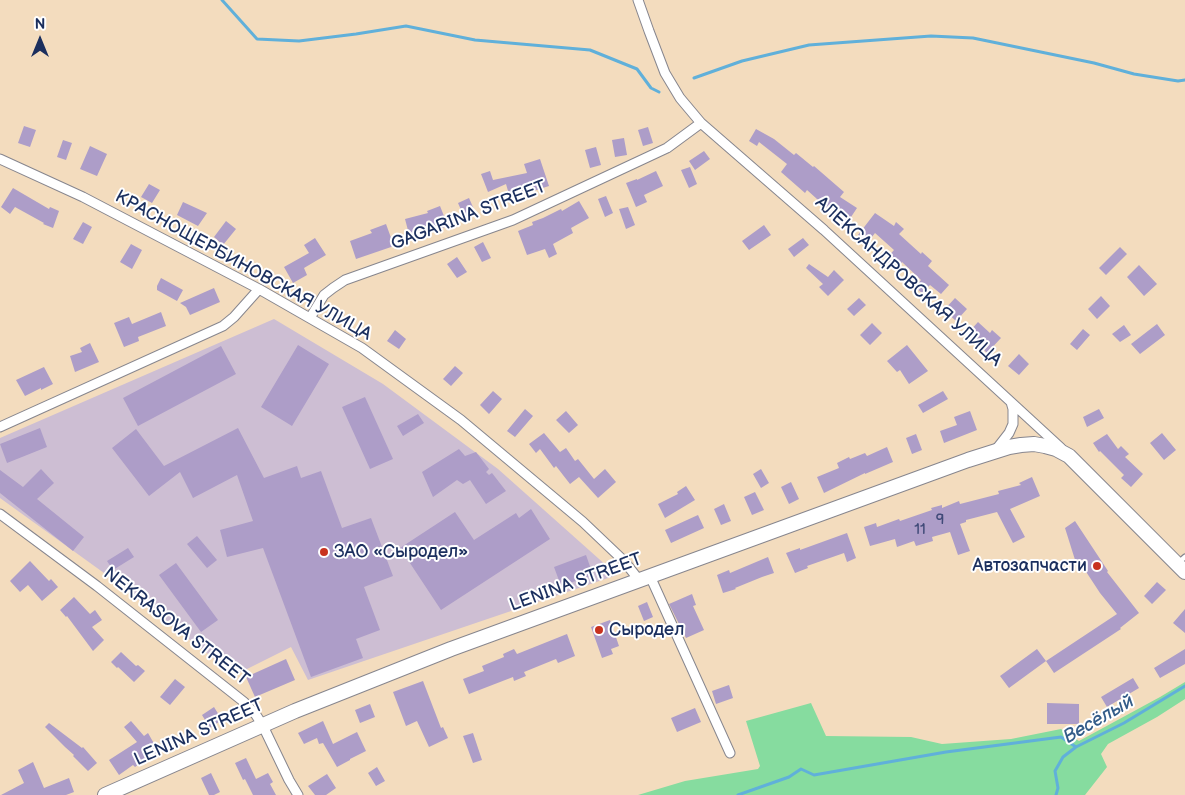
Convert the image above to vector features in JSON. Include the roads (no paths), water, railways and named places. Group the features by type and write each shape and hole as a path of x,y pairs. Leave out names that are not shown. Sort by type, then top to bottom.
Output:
{"main road":[{"name":"LENINA STREET","path":"105,795 318,702 451,649 994,451 1034,444 1056,449 1069,456"},
{"name":"АЛЕКСАНДРОВСКАЯ УЛИЦА","path":"1069,456 1182,564"}],"street":[{"name":"АЛЕКСАНДРОВСКАЯ УЛИЦА","path":"638,0 665,72 680,98 701,123 824,230 1069,456"},
{"name":"GAGARINA STREET","path":"310,318 324,295 345,280 513,220 667,148 701,123"},
{"name":"КРАСНОЩЕРБИНОВСКАЯ УЛИЦА","path":"0,159 83,197 310,318 362,348 461,420 582,522 644,578 730,753"},
{"path":"0,427 223,326 259,290"},
{"path":"994,451 1009,433 1013,424 1011,402"},
{"name":"NEKRASOVA STREET","path":"0,514 238,695 263,726 298,795"}],"waterway":[{"path":"222,0 257,39 299,41 406,26 475,40 590,50 637,69 651,88 659,92"},
{"path":"694,78 742,61 809,45 931,36 973,38 1094,63 1134,74 1178,81 1185,80"},
{"name":"Весёлый","path":"1056,795 1058,788 1055,771 1063,757 1076,747 1124,723 1185,686"},
{"path":"738,795 789,777 801,769 814,775 946,752 1061,737 1076,747"}],"place":[{"name":"ЗАО «Сыродел»","path":"324,552"},
{"name":"Автозапчасти","path":"1097,566"},
{"name":"Сыродел","path":"599,630"}]}
